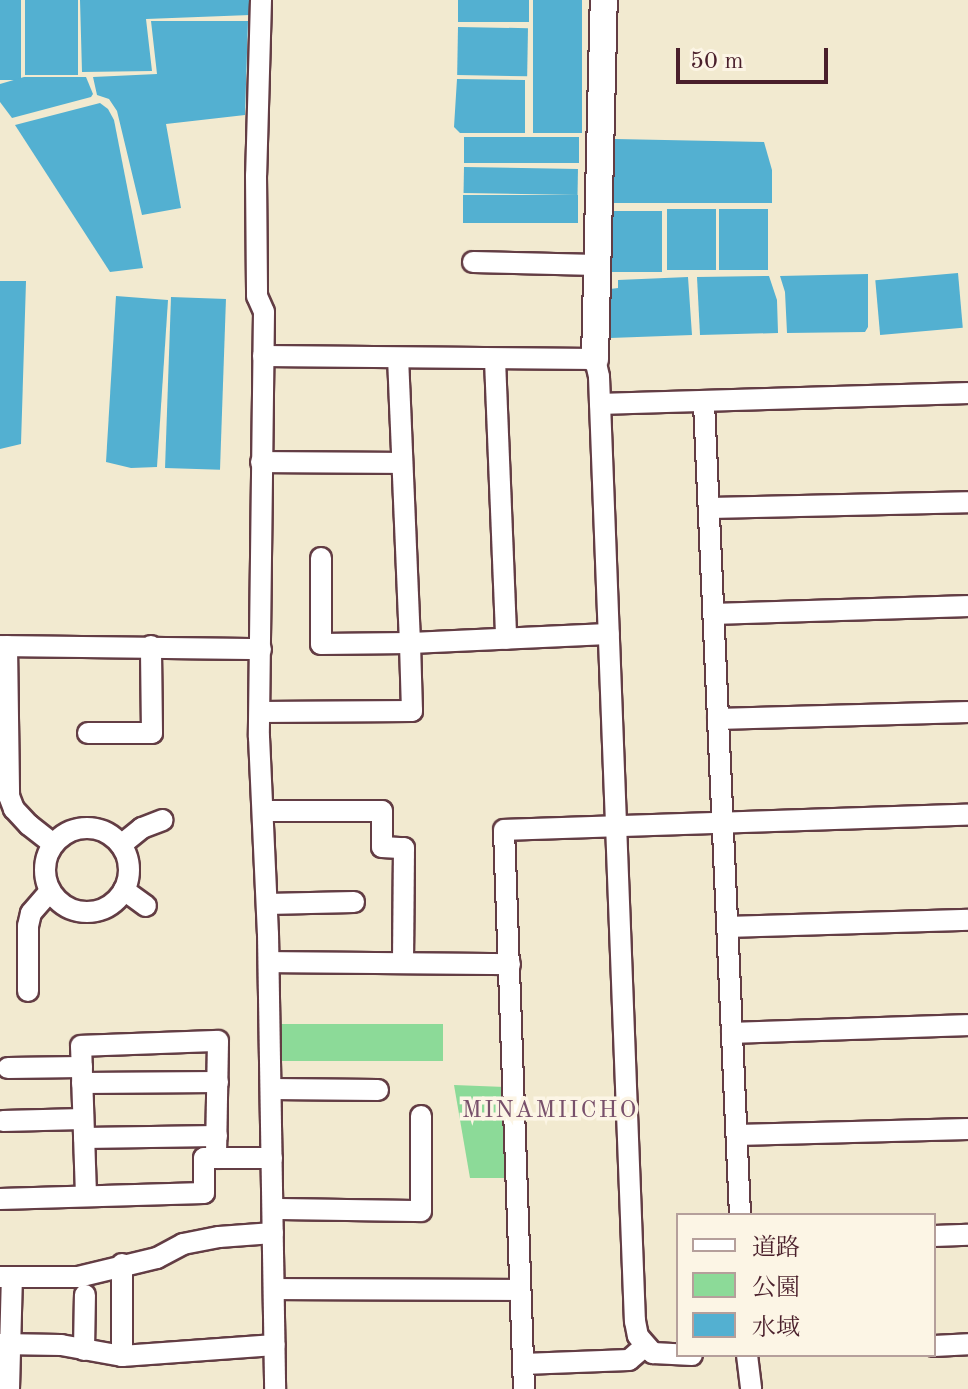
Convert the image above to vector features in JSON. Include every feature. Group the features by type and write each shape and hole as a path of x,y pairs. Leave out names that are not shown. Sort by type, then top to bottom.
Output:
{"street":[{"path":"261,0 256,222 257,296 264,312 260,712 269,962 275,1389"},
{"path":"604,0 595,359 600,404 635,1321 644,1347 653,1353 676,1354"},
{"path":"473,262 597,265"},
{"path":"263,356 595,359"},
{"path":"260,712 412,711 398,359"},
{"path":"495,360 506,639"},
{"path":"600,404 968,393"},
{"path":"704,403 740,1213"},
{"path":"261,462 402,463"},
{"path":"709,508 968,502"},
{"path":"321,558 321,644 609,634"},
{"path":"714,614 968,606"},
{"path":"53,844 29,825 9,796 4,646 261,649"},
{"path":"88,733 152,733 151,646"},
{"path":"718,719 968,712"},
{"path":"264,811 382,811 382,847 404,848 403,963"},
{"path":"524,1389 504,830 968,815"},
{"path":"121,845 142,828 163,820"},
{"path":"84,828 108,833 121,845 129,861 124,890 113,904 91,913 67,908 50,891 45,868 53,844 72,830 84,828"},
{"path":"124,890 146,906"},
{"path":"28,991 28,926 31,913 50,891"},
{"path":"267,904 354,902"},
{"path":"728,927 968,920"},
{"path":"269,962 510,964"},
{"path":"732,1033 968,1025"},
{"path":"86,1195 81,1046 218,1041 216,1158"},
{"path":"8,1068 218,1082"},
{"path":"271,1089 378,1090"},
{"path":"273,1209 421,1211 421,1116"},
{"path":"3,1121 217,1136"},
{"path":"737,1135 968,1129"},
{"path":"0,1199 204,1193 204,1158 272,1158"},
{"path":"9,1389 5,1344 6,1277 78,1277 157,1258 183,1244 273,1233"},
{"path":"936,1236 968,1235"},
{"path":"122,1264 122,1356"},
{"path":"274,1289 519,1290"},
{"path":"84,1350 85,1295"},
{"path":"5,1344 61,1345 122,1356 275,1345"},
{"path":"936,1346 968,1344"},
{"path":"523,1364 629,1360 644,1347"},
{"path":"747,1357 751,1389"}],"green space":[{"path":"281,1024 443,1024 443,1061 281,1061"},
{"path":"454,1085 505,1087 510,1178 470,1178"}],"water":[{"path":"0,0 21,0 21,80 0,80"},
{"path":"25,0 78,0 78,75 25,75"},
{"path":"80,0 250,0 250,15 146,19 152,71 82,72"},
{"path":"458,0 529,0 529,22 458,22"},
{"path":"533,0 582,0 582,133 533,133"},
{"path":"151,21 248,21 245,115 166,124 181,208 142,215 117,111 109,99 97,95 93,77 157,74"},
{"path":"458,27 528,28 527,76 457,75"},
{"path":"24,77 86,77 93,94 12,118 0,102 0,84"},
{"path":"457,79 525,80 525,133 460,133 454,127"},
{"path":"100,103 114,120 143,268 110,272 15,125"},
{"path":"464,137 579,137 579,163 464,163"},
{"path":"615,139 764,142 772,170 772,203 613,203"},
{"path":"464,167 578,169 578,195 464,193"},
{"path":"463,195 578,195 578,223 463,223"},
{"path":"667,209 716,209 716,270 667,270"},
{"path":"719,209 768,209 768,270 719,270"},
{"path":"612,211 662,211 662,272 612,272"},
{"path":"958,273 963,328 880,335 875,280"},
{"path":"868,274 868,327 865,332 787,333 785,292 780,276"},
{"path":"769,276 777,300 778,333 700,335 697,277"},
{"path":"688,277 692,335 610,338 610,289 618,288 618,280"},
{"path":"0,281 26,281 21,444 0,449"},
{"path":"116,296 168,300 157,467 131,468 106,462"},
{"path":"171,297 226,299 220,470 165,468"}],"district":[{"name":"MINAMIICHO","path":"550,1112"}]}
